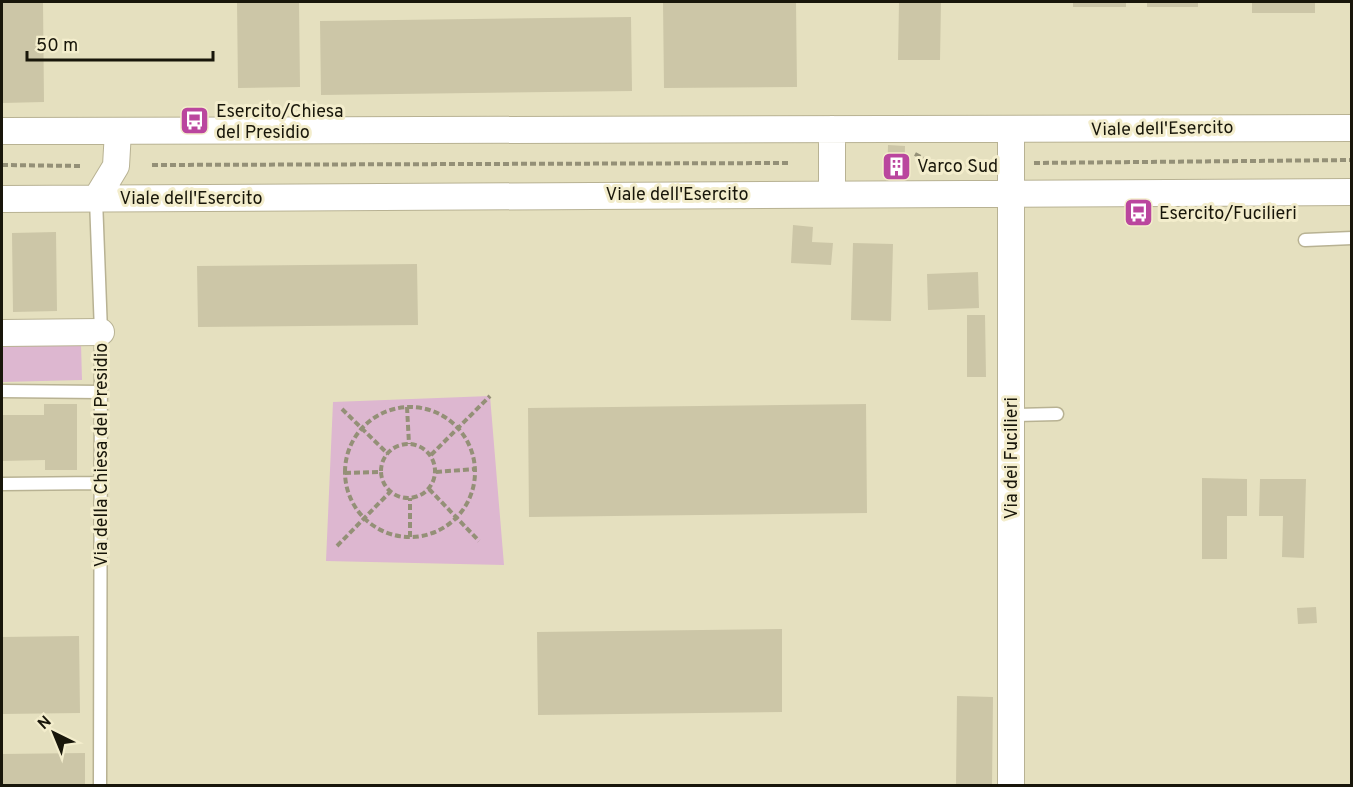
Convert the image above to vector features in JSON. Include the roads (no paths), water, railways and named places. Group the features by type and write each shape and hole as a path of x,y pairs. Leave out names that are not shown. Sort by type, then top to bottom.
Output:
{"street":[{"name":"Viale dell'Esercito","path":"2,131 1352,128"},
{"path":"832,129 832,194"},
{"name":"Via dei Fucilieri","path":"1011,130 1011,786"},
{"path":"96,199 116,166 118,131"},
{"name":"Viale dell'Esercito","path":"2,199 1352,192"},
{"path":"2,333 101,333"}],"lane":[{"name":"Via della Chiesa del Presidio","path":"96,199 101,333 100,786"},
{"path":"1305,240 1352,238"},
{"path":"2,391 101,392"},
{"path":"1011,414 1057,414"},
{"path":"2,484 101,483"}],"place":[{"name":"Esercito/Chiesa del Presidio","path":"195,121"},
{"name":"Varco Sud","path":"896,166"},
{"name":"Esercito/Fucilieri","path":"1138,213"}]}
